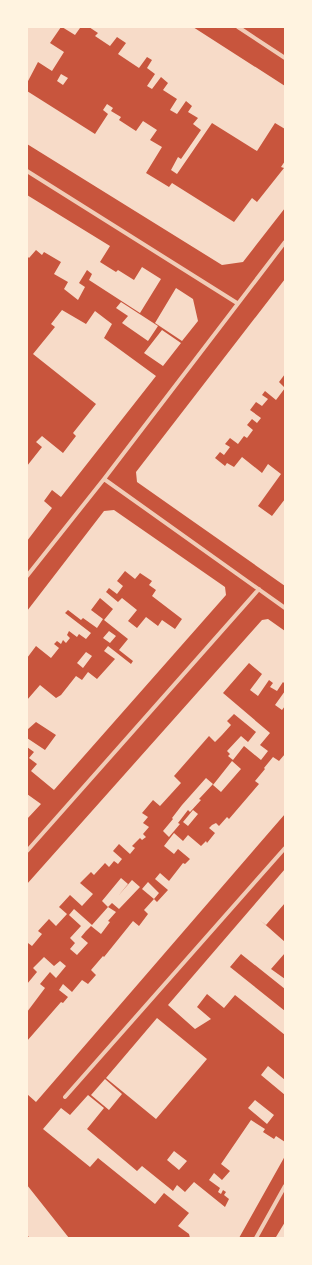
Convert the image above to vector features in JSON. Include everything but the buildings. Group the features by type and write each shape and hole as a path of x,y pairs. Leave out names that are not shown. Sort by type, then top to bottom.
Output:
{"street":[{"path":"238,27 285,58"},
{"path":"27,171 237,302"},
{"path":"27,576 104,479 237,302 285,242"},
{"path":"104,479 285,608"},
{"path":"27,851 259,590"},
{"path":"65,1097 285,848"},
{"path":"256,1238 285,1186"}]}
